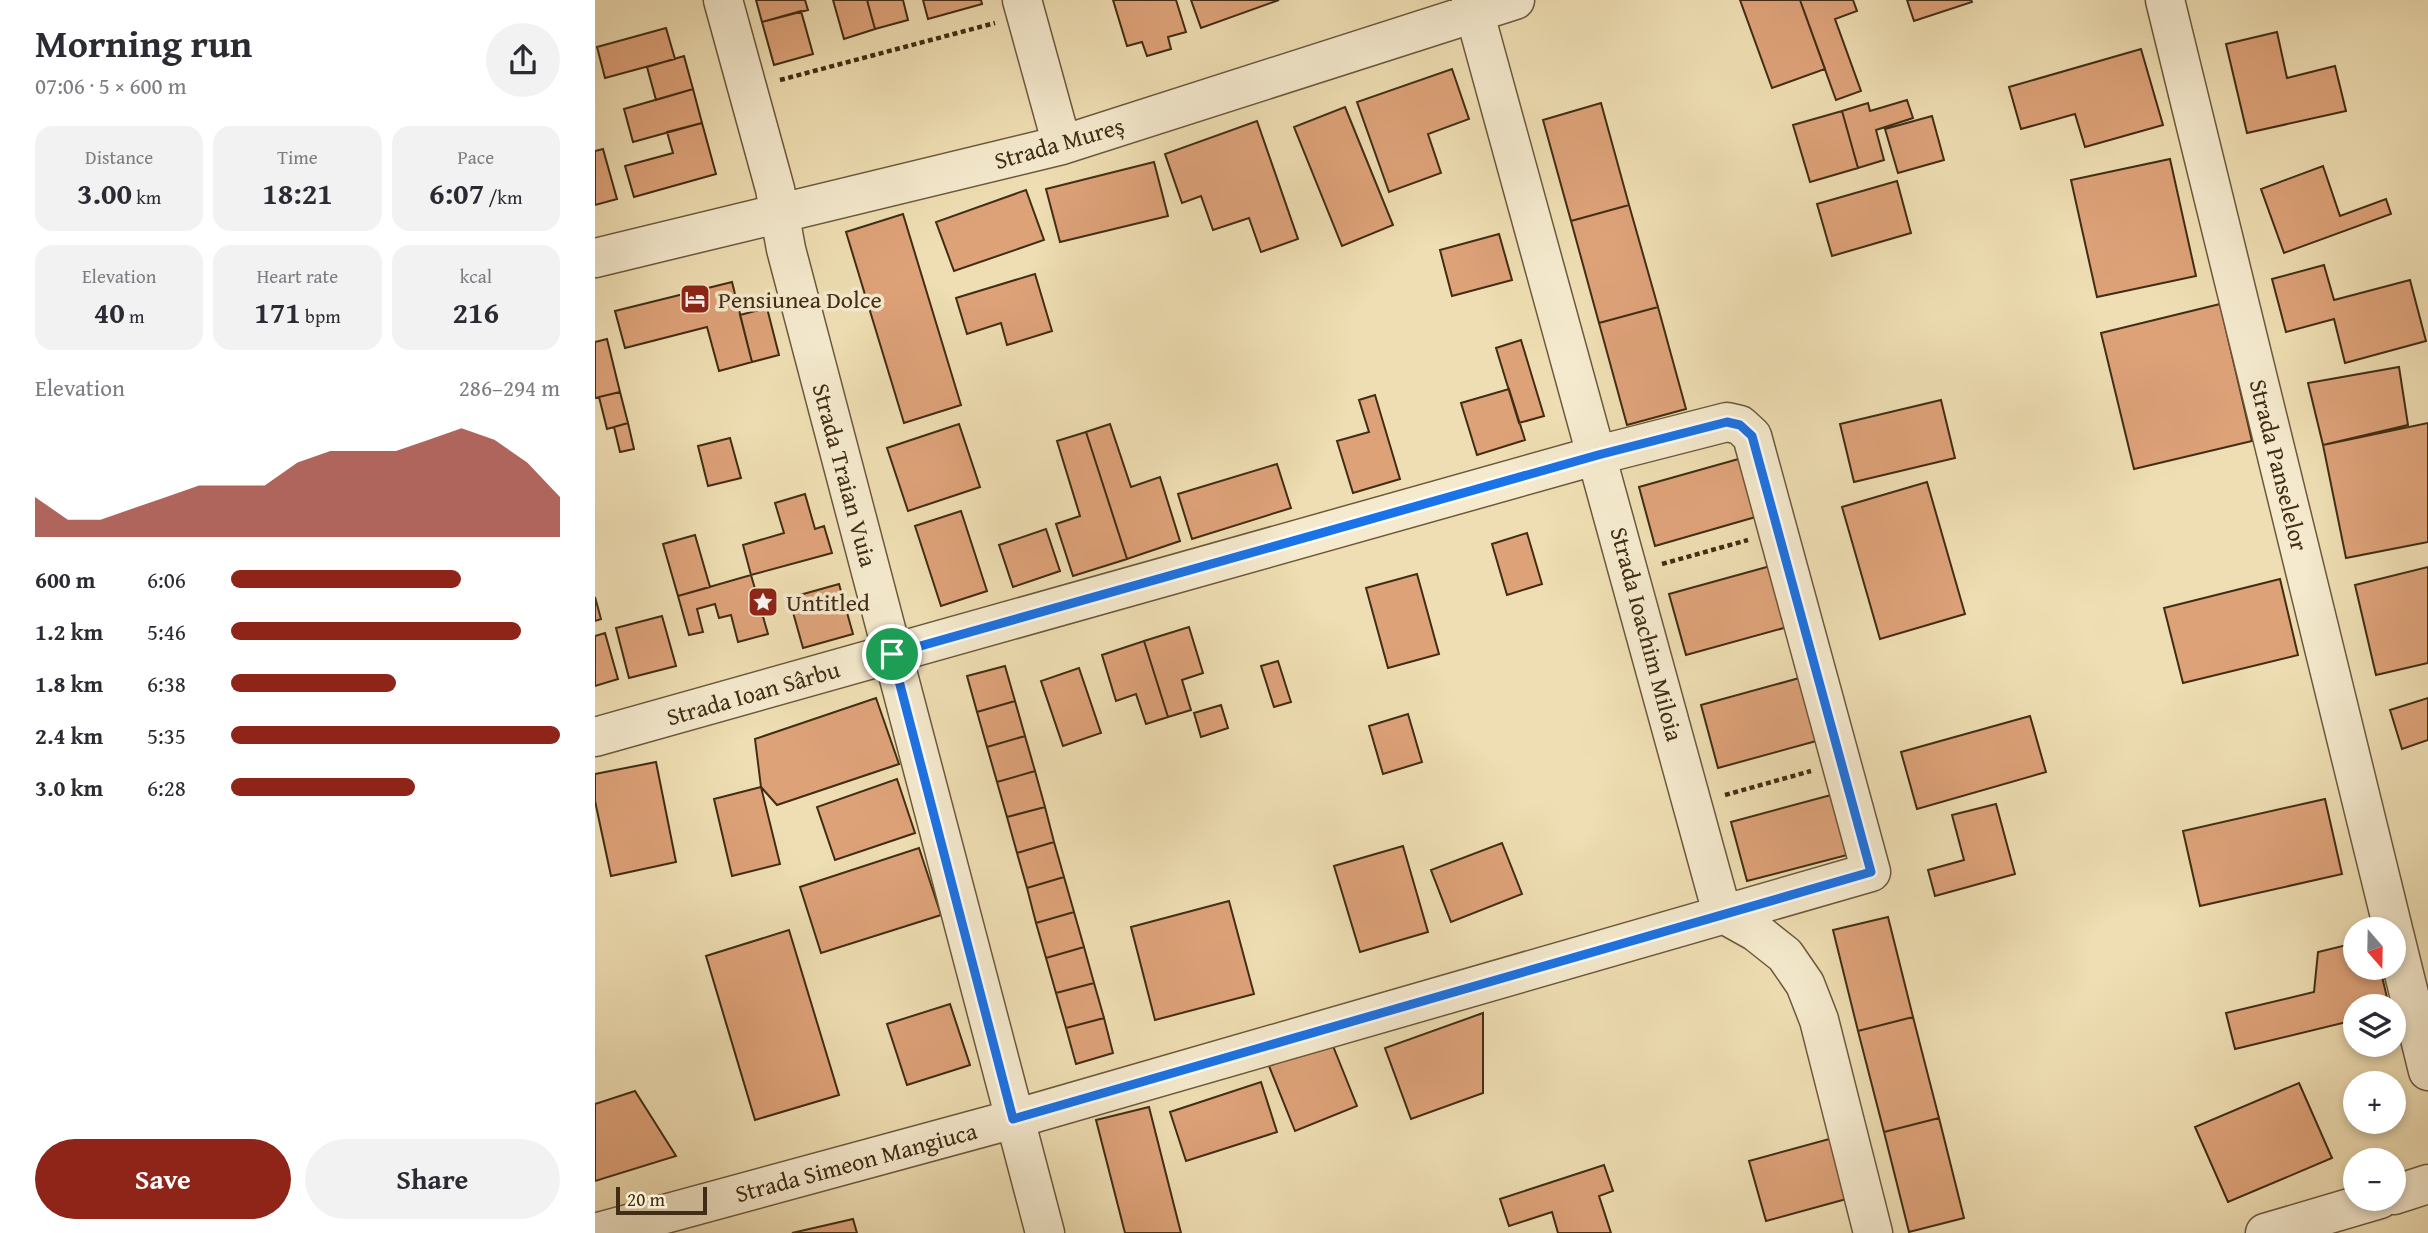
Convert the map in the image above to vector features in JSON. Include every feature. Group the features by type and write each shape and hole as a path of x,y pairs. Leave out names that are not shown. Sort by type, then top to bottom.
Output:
{"street":[{"name":"Strada Traian Vuia","path":"723,0 1013,1119 1045,1233"},
{"name":"Strada Mureș","path":"595,258 1062,145 1473,7 1515,0"},
{"name":"Strada Panselelor","path":"2165,0 2391,917"},
{"path":"1024,7 1062,145"},
{"name":"Strada Ioachim Miloia","path":"1473,7 1722,913"},
{"name":"Strada Ioan Sârbu","path":"595,737 1598,455 1727,422 1740,425 1752,436 1842,762"},
{"name":"Strada Simeon Mangiuca","path":"595,1233 1013,1119 1871,872 1842,762"},
{"path":"1722,913 1756,932 1785,955 1805,984 1819,1020 1873,1233"},
{"name":"Strada Panselelor","path":"2406,980 2428,1071"},
{"path":"2406,1191 2428,1184"},
{"path":"2265,1233 2343,1210"}],"path":[{"path":"747,89 1024,7"},
{"path":"1629,572 1779,532"},
{"path":"1692,804 1842,762"}],"building":[{"path":"756,0 805,0 808,10 762,22"},
{"path":"833,0 867,0 875,29 844,39"},
{"path":"867,0 903,0 908,20 875,29"},
{"path":"923,0 981,0 982,4 928,19"},
{"path":"1113,0 1176,0 1186,32 1168,37 1171,49 1147,56 1142,42 1127,46"},
{"path":"1191,0 1279,0 1201,28"},
{"path":"1740,0 1800,0 1825,69 1772,88"},
{"path":"1800,0 1853,0 1857,11 1835,19 1861,91 1836,100"},
{"path":"1907,0 1971,0 1972,2 1914,21"},
{"path":"801,11 813,54 774,65 762,22"},
{"path":"666,28 675,59 605,78 597,47"},
{"path":"2277,32 2287,78 2335,66 2346,111 2247,133 2226,44"},
{"path":"2141,49 2163,125 2085,147 2075,114 2021,129 2009,87"},
{"path":"684,56 693,89 656,100 647,67"},
{"path":"1452,69 1469,119 1428,134 1441,173 1389,192 1357,102"},
{"path":"693,89 702,123 633,142 624,109"},
{"path":"1907,100 1913,118 1876,130 1884,160 1858,168 1842,111 1868,103 1870,111"},
{"path":"1601,103 1629,205 1571,221 1543,120"},
{"path":"1345,107 1393,225 1342,246 1294,127"},
{"path":"1842,111 1858,168 1810,182 1793,125"},
{"path":"1932,116 1944,160 1898,173 1885,129"},
{"path":"1257,121 1298,239 1261,252 1249,218 1213,230 1201,196 1182,203 1165,154"},
{"path":"702,123 716,174 634,197 625,166 673,153 667,132"},
{"path":"603,149 617,199 595,205 595,151"},
{"path":"2170,159 2196,276 2097,297 2071,180"},
{"path":"1154,162 1168,216 1060,242 1046,189"},
{"path":"2323,166 2340,216 2386,199 2391,214 2284,253 2261,189"},
{"path":"1897,181 1911,233 1832,256 1817,204"},
{"path":"1026,190 1044,240 954,271 936,222"},
{"path":"1629,205 1658,307 1599,323 1571,221"},
{"path":"903,214 961,405 904,423 846,232"},
{"path":"1499,234 1512,280 1452,296 1440,250"},
{"path":"2324,265 2334,300 2410,280 2426,341 2345,363 2334,319 2286,332 2272,279"},
{"path":"1035,274 1052,331 1007,345 1001,323 967,334 956,298"},
{"path":"732,282 752,362 719,371 707,327 625,348 615,311"},
{"path":"2220,304 2252,441 2134,469 2101,333"},
{"path":"1658,307 1686,409 1627,425 1599,323"},
{"path":"767,308 779,355 752,362 740,315"},
{"path":"607,339 620,392 595,398 595,342"},
{"path":"1521,340 1544,416 1519,423 1496,348"},
{"path":"2399,367 2408,425 2323,445 2308,383"},
{"path":"1509,389 1525,440 1477,455 1461,403"},
{"path":"620,392 628,423 607,429 599,397"},
{"path":"1375,395 1400,479 1353,493 1337,441 1369,432 1359,400"},
{"path":"1941,400 1955,458 1854,482 1840,424"},
{"path":"628,423 634,449 620,452 614,427"},
{"path":"2428,423 2428,542 2346,558 2323,445"},
{"path":"959,424 980,487 908,511 887,448"},
{"path":"1110,424 1131,487 1160,477 1180,541 1127,559 1086,432"},
{"path":"1086,432 1127,559 1073,576 1056,524 1080,516 1057,441"},
{"path":"730,438 741,478 708,486 698,446"},
{"path":"1742,458 1759,516 1655,546 1639,487"},
{"path":"1277,464 1291,508 1192,539 1178,494"},
{"path":"1927,482 1965,614 1880,639 1842,507"},
{"path":"805,494 815,529 824,526 832,553 751,575 743,545 784,533 775,503"},
{"path":"961,511 987,591 941,606 915,526"},
{"path":"1046,529 1060,571 1013,587 999,545"},
{"path":"1527,533 1542,584 1507,595 1492,544"},
{"path":"695,535 710,587 678,596 663,544"},
{"path":"1774,565 1791,626 1686,655 1669,594"},
{"path":"2428,567 2428,663 2376,675 2355,585"},
{"path":"1417,574 1439,654 1388,668 1366,588"},
{"path":"751,575 768,634 738,642 731,615 719,618 715,604 697,609 703,632 689,635 678,596"},
{"path":"2280,579 2298,655 2183,683 2164,608"},
{"path":"839,584 853,634 803,648 789,598"},
{"path":"595,597 601,619 595,621"},
{"path":"662,616 676,666 629,678 616,628"},
{"path":"1189,627 1203,673 1182,680 1191,710 1168,717 1144,641"},
{"path":"605,633 618,679 595,686 595,636"},
{"path":"1144,641 1168,717 1146,724 1136,694 1116,701 1102,655"},
{"path":"1278,661 1291,702 1274,707 1261,666"},
{"path":"1005,666 1015,701 977,712 967,676"},
{"path":"1079,668 1101,733 1063,746 1041,681"},
{"path":"1803,677 1820,740 1718,768 1701,705"},
{"path":"876,698 899,764 777,805 761,787 755,739"},
{"path":"2428,698 2428,740 2402,749 2390,710"},
{"path":"1015,701 1025,736 987,747 977,712"},
{"path":"1221,705 1228,728 1201,737 1194,713"},
{"path":"1408,714 1422,762 1383,774 1369,726"},
{"path":"2030,716 2046,772 1917,809 1901,752"},
{"path":"1025,736 1035,771 997,782 987,747"},
{"path":"656,762 676,862 611,876 595,801 595,774"},
{"path":"1035,771 1045,807 1007,817 997,782"},
{"path":"897,779 915,833 835,860 817,807"},
{"path":"761,787 780,864 732,876 714,799"},
{"path":"1831,795 1847,855 1747,881 1731,822"},
{"path":"2325,799 2342,874 2200,906 2183,831"},
{"path":"1996,804 2015,874 1935,896 1928,870 1964,860 1952,815"},
{"path":"1045,807 1054,842 1017,853 1007,817"},
{"path":"1054,842 1064,877 1027,888 1017,853"},
{"path":"1502,843 1522,894 1451,922 1431,870"},
{"path":"1403,846 1428,932 1360,952 1334,866"},
{"path":"919,848 941,915 821,953 800,887"},
{"path":"1064,877 1074,912 1036,923 1027,888"},
{"path":"1229,901 1254,994 1155,1020 1131,927"},
{"path":"1074,912 1084,947 1046,958 1036,923"},
{"path":"1888,917 1913,1017 1858,1031 1833,930"},
{"path":"789,930 839,1095 755,1120 706,956"},
{"path":"2343,946 2343,980 2383,980 2386,994 2343,994 2343,1023 2235,1049 2226,1013 2314,992 2318,952"},
{"path":"1084,947 1094,983 1056,993 1046,958"},
{"path":"1094,983 1104,1018 1066,1028 1056,993"},
{"path":"950,1004 970,1065 907,1085 887,1024"},
{"path":"1483,1013 1483,1093 1411,1119 1385,1048"},
{"path":"1913,1017 1939,1118 1884,1132 1858,1031"},
{"path":"1104,1018 1113,1053 1076,1064 1066,1028"},
{"path":"1331,1041 1357,1106 1295,1131 1269,1066"},
{"path":"1261,1082 1277,1132 1186,1161 1170,1112"},
{"path":"2299,1083 2332,1158 2228,1202 2195,1127"},
{"path":"635,1091 676,1156 595,1181 595,1104"},
{"path":"1149,1107 1181,1233 1125,1233 1096,1120"},
{"path":"1939,1118 1964,1218 1909,1232 1884,1132"},
{"path":"1833,1138 1850,1198 1766,1221 1749,1161"},
{"path":"1604,1165 1613,1191 1599,1196 1611,1233 1558,1233 1552,1212 1509,1226 1500,1199"},
{"path":"853,1219 857,1233 792,1233"}],"place":[{"name":"Pensiunea Dolce","path":"695,299"},
{"name":"Untitled","path":"763,602"}],"route":[{"path":"1727,422 1740,425 1752,436 1871,872 1013,1119 892,654 1598,455 1727,422"}]}
